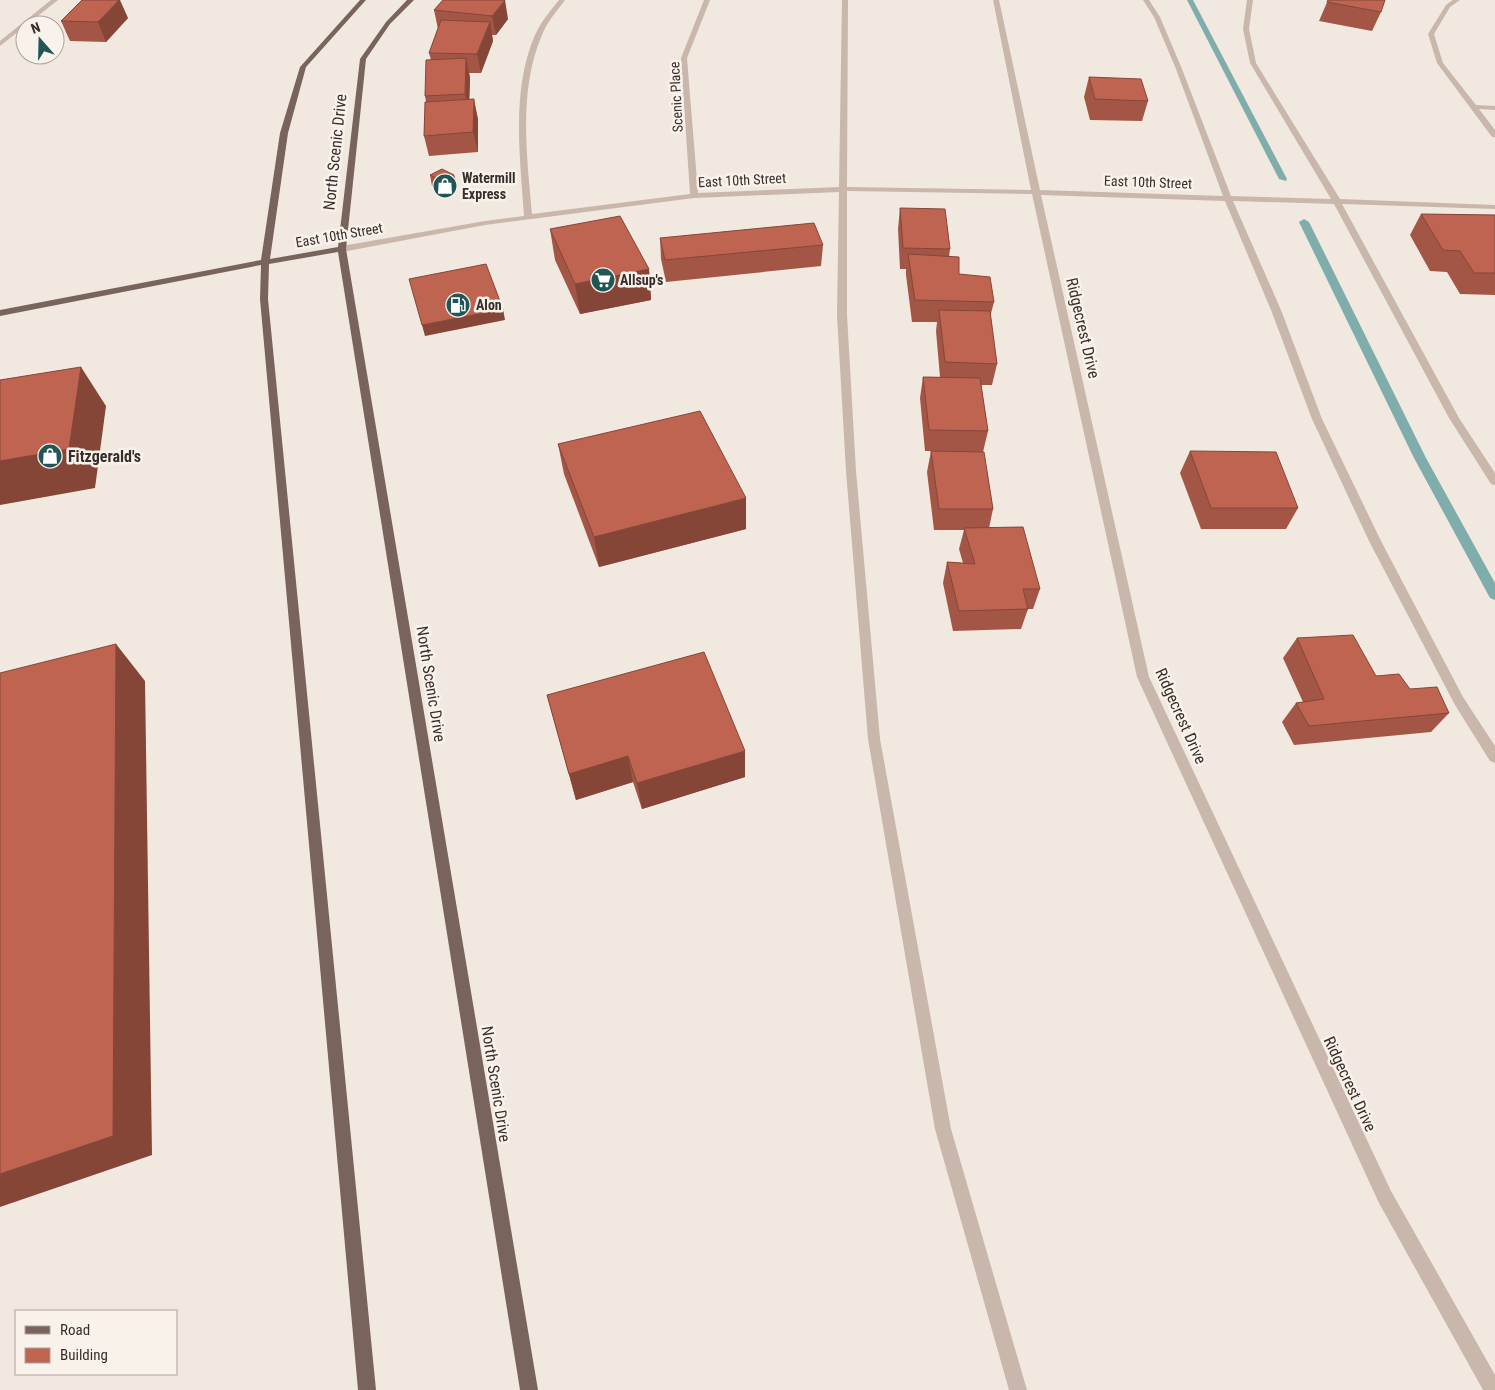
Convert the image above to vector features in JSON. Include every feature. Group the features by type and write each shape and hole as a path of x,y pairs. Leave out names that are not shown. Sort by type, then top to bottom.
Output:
{"main road":[{"path":"363,0 304,67 284,133 265,262 265,309 367,1390"},
{"name":"North Scenic Drive","path":"411,0 388,23 363,59 342,249 528,1390"},
{"name":"East 10th Street","path":"0,313 342,249"}],"street":[{"path":"0,44 55,0"},
{"path":"528,217 523,140 527,78 537,38 552,12 562,0"},
{"name":"Scenic Place","path":"694,196 684,58 707,0"},
{"path":"845,0 842,316 851,471 874,739 943,1129 1018,1390"},
{"name":"Ridgecrest Drive","path":"996,0 1036,192 1144,677 1385,1197 1493,1390"},
{"path":"1146,0 1157,17 1228,198 1276,310 1317,418 1367,524 1459,701 1495,757"},
{"path":"1250,0 1246,30 1253,63 1338,202 1454,418 1495,481"},
{"path":"1457,0 1448,6 1431,34 1440,63 1495,135"},
{"path":"1473,107 1495,108"},
{"name":"East 10th Street","path":"342,249 485,223 694,196 844,189 1036,192 1495,207"}],"building":[{"path":"82,0 119,0 98,22 65,21 65,17"},
{"path":"443,0 505,0 492,16 434,10"},
{"path":"1328,0 1385,0 1381,12 1327,2"},
{"path":"441,20 490,22 477,54 429,53"},
{"path":"466,58 465,94 425,96 426,60"},
{"path":"1089,77 1141,79 1148,101 1095,99"},
{"path":"474,99 473,132 424,136 425,102"},
{"path":"442,169 454,175 442,181 430,175"},
{"path":"900,208 945,209 950,249 903,248"},
{"path":"1421,214 1495,215 1495,273 1474,273 1460,251 1443,250"},
{"path":"620,216 649,269 575,284 550,229"},
{"path":"814,223 823,245 665,260 660,238"},
{"path":"908,254 959,257 959,274 990,277 994,302 915,300"},
{"name":"Alon","path":"486,264 503,309 422,325 409,279"},
{"path":"939,310 990,311 997,364 945,362"},
{"path":"81,367 69,449 0,461 0,380"},
{"path":"923,377 980,378 988,431 929,430"},
{"path":"700,411 746,498 594,537 558,444"},
{"path":"931,451 984,452 993,509 939,509"},
{"path":"1190,451 1276,452 1298,508 1211,508"},
{"path":"1023,527 1040,589 1023,589 1028,609 959,611 947,562 975,564 964,528"},
{"path":"1353,635 1376,676 1399,674 1410,689 1437,687 1449,713 1309,726 1296,703 1324,699 1297,638"},
{"path":"116,644 113,1136 0,1174 0,673"},
{"path":"704,652 745,751 637,783 628,756 569,774 547,695"}],"waterway":[{"path":"1190,0 1283,179"},
{"path":"1304,222 1420,458 1495,595"}],"place":[{"name":"Watermill Express","path":"445,186"},
{"name":"Allsup's","path":"603,280"},
{"name":"Alon","path":"458,305"},
{"name":"Fitzgerald's","path":"50,456"}]}
